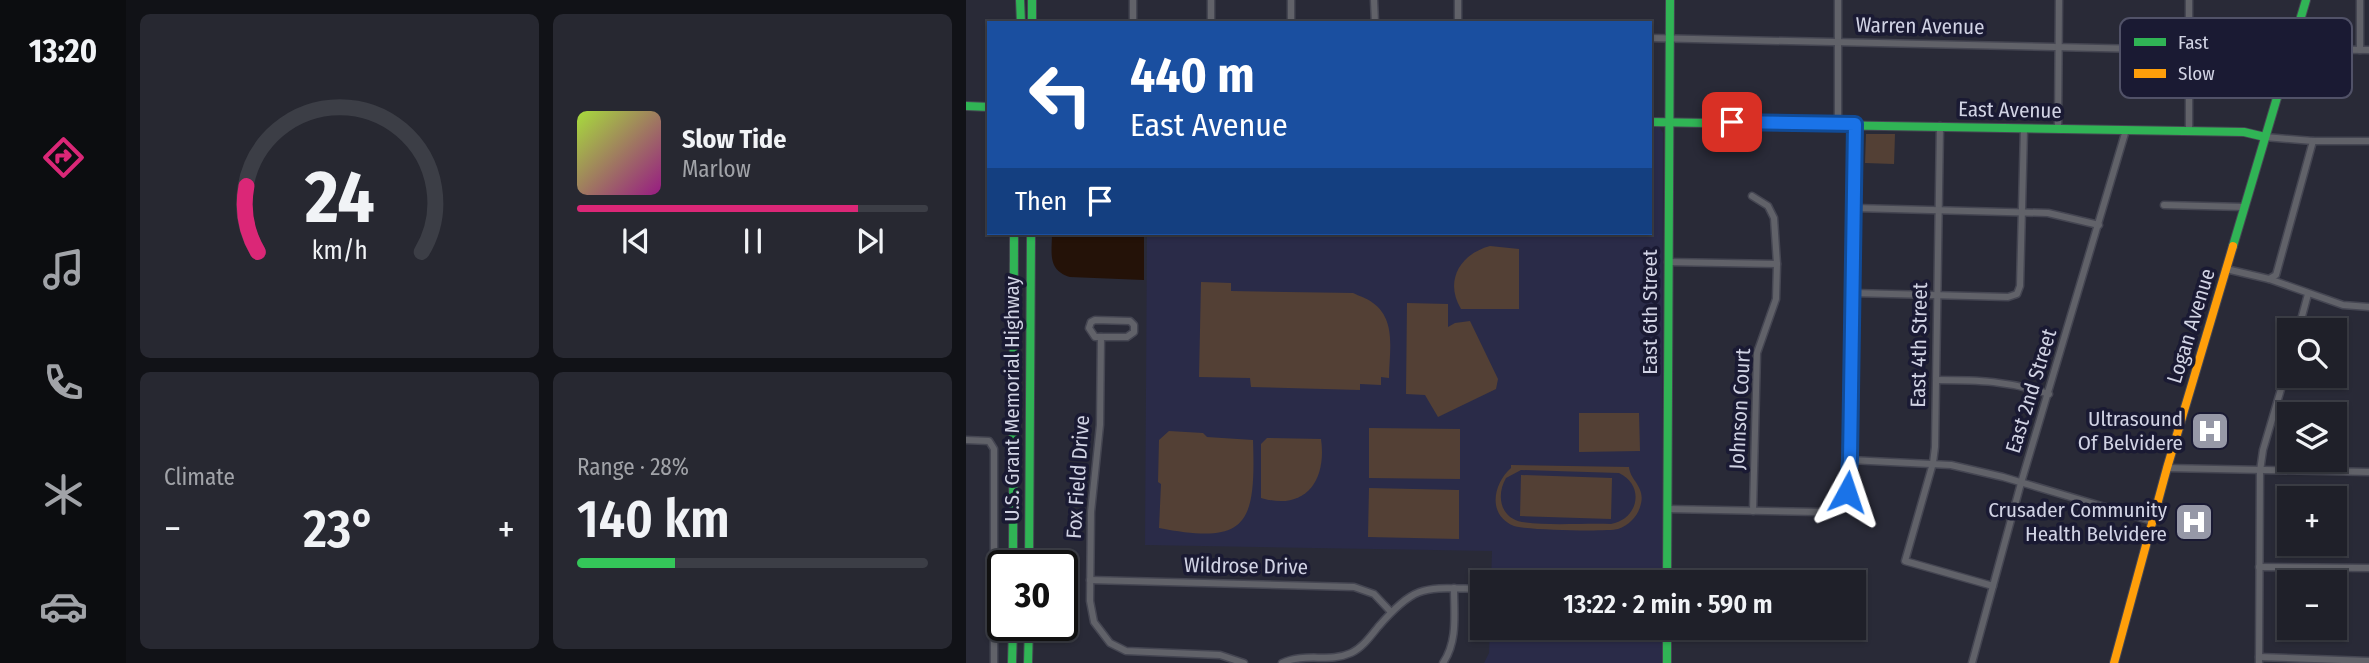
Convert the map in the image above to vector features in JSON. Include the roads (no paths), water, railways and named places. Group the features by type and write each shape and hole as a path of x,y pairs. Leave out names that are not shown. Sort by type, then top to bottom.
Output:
{"main road":[{"path":"1015,21 1017,0"},
{"path":"1017,0 1021,21"},
{"path":"1032,0 1032,21"},
{"name":"East 6th Street","path":"1667,570 1670,0"},
{"name":"Logan Avenue","path":"2300,18 2306,0"},
{"name":"Logan Avenue","path":"2114,663 2167,468 2277,98"},
{"path":"966,106 985,107"},
{"name":"East Avenue","path":"1652,122 2244,132 2265,137"},
{"name":"U.S. Grant Memorial Highway","path":"1013,550 1014,235"},
{"name":"U.S. Grant Memorial Highway","path":"1029,550 1031,235"},
{"path":"1667,640 1667,663"},
{"path":"1013,641 1013,663"},
{"path":"1028,663 1029,641"}],"street":[{"path":"1133,0 1133,21"},
{"path":"1211,0 1211,21"},
{"path":"1291,21 1292,0"},
{"path":"1374,0 1375,21"},
{"path":"1458,0 1458,21"},
{"path":"1838,0 1838,124"},
{"path":"2058,129 2059,0"},
{"path":"2189,0 2189,18"},
{"path":"2360,0 2360,50"},
{"name":"Warren Avenue","path":"1652,38 2120,49"},
{"path":"2352,50 2369,50"},
{"path":"2189,98 2189,131"},
{"path":"1668,509 1819,512 1834,508 1842,501 1848,488 1850,460 1855,124"},
{"name":"East 4th Street","path":"1940,126 1937,380 1933,463 1905,561 1993,586"},
{"path":"1853,293 2008,297 2017,294 2020,286 2024,129"},
{"name":"East 2nd Street","path":"1972,663 2021,483 2126,130"},
{"name":"East Avenue","path":"2265,137 2313,141 2369,141"},
{"path":"2269,279 2276,275 2313,141"},
{"name":"Johnson Court","path":"1752,196 1768,206 1774,218 1777,264 1776,299 1757,353 1754,511"},
{"path":"2164,205 2244,208"},
{"path":"1855,208 2048,213 2099,225"},
{"path":"1668,262 1777,264"},
{"path":"2226,269 2269,279 2343,305 2369,307"},
{"path":"2302,318 2308,294"},
{"name":"Fox Field Drive","path":"1095,320 1127,320 1134,325 1134,332 1130,336 1101,337 1093,336 1089,331 1090,324 1095,320"},
{"name":"Fox Field Drive","path":"1101,337 1101,404 1092,500 1090,580 1090,607 1094,622 1115,646 1132,652 1226,656 1244,663"},
{"path":"1937,380 1999,381 2049,394"},
{"path":"2281,388 2263,450 2260,471 2259,660 2369,661"},
{"path":"966,440 993,444 994,663"},
{"path":"1850,460 1951,465 2152,521"},
{"path":"2167,468 2369,472"},
{"path":"2259,567 2369,568"},
{"name":"Wildrose Drive","path":"1090,580 1354,587 1374,594 1391,612"},
{"path":"1443,663 1454,640 1454,588"},
{"path":"1282,663 1303,656 1338,656 1352,653 1391,612 1420,590 1470,589"}],"place":[{"name":"Ultrasound Of Belvidere","path":"2210,431"},
{"name":"Crusader Community Health Belvidere","path":"2194,522"}]}
